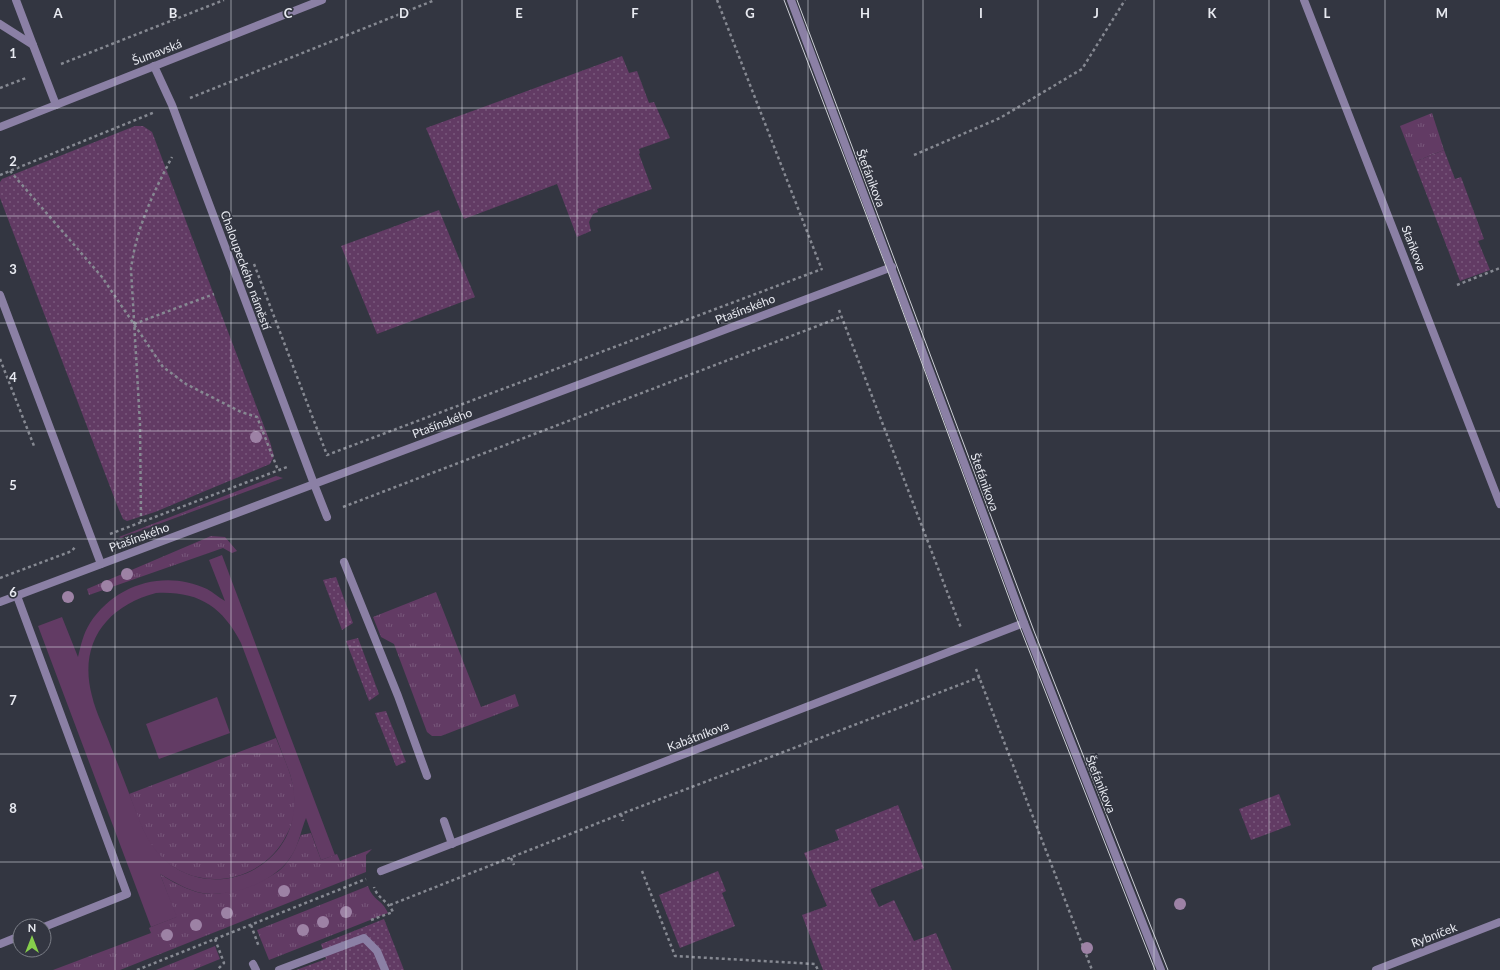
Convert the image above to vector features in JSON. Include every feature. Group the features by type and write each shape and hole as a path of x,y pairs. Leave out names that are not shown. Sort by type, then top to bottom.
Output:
{"street":[{"path":"16,0 56,105"},
{"name":"Šumavská","path":"0,127 322,0"},
{"name":"Štefánikova","path":"791,0 1024,623 1161,970"},
{"name":"Staňkova","path":"1304,0 1500,504"},
{"path":"0,24 33,45"},
{"name":"Chaloupeckého náměstí","path":"154,66 172,105 327,517"},
{"name":"Ptašínského","path":"0,602 892,267"},
{"path":"0,294 101,564"},
{"path":"344,562 398,696 427,776"},
{"path":"17,596 127,894 52,924"},
{"name":"Kabátníkova","path":"381,871 1024,623"},
{"path":"444,821 452,844"},
{"name":"Rybníček","path":"1376,970 1500,922"},
{"path":"279,970 364,938 377,951 384,970"},
{"path":"0,944 12,939"}],"path":[{"path":"0,88 224,0"},
{"path":"0,174 435,0"},
{"path":"717,0 824,275"},
{"path":"914,155 1000,118 1082,69 1125,0"},
{"path":"191,98 194,105"},
{"path":"141,522 140,424 131,269 134,246 155,188 183,136"},
{"path":"10,171 102,277 163,367 186,384 241,412 257,418 278,470"},
{"path":"253,260 327,455 822,269"},
{"path":"1457,285 1500,268"},
{"path":"134,324 214,294"},
{"path":"839,310 963,634"},
{"path":"338,509 841,317"},
{"path":"108,535 292,465"},
{"path":"0,578 72,551 74,547 81,545"},
{"path":"976,669 1092,970"},
{"path":"390,905 621,814 980,677"},
{"path":"621,814 623,821"},
{"path":"511,858 514,864"},
{"path":"642,871 675,956 815,964 818,970"},
{"path":"137,970 370,878"},
{"path":"372,883 376,893 390,905 393,912"},
{"path":"215,939 224,963 217,970"}],"green space":[{"path":"622,56 629,73 637,71 649,103 654,102 670,138 639,149 639,154 652,189 597,209 598,212 593,214 589,222 591,231 577,237 557,184 464,219 426,128"},
{"path":"1432,113 1444,150 1414,162 1400,126"},
{"path":"135,126 143,126 152,132 274,456 270,464 155,512 127,521 123,519 117,505 0,198 0,182 2,179"},
{"path":"1444,150 1455,179 1461,177 1484,239 1478,241 1490,270 1460,281 1414,162"},
{"path":"439,210 475,297 377,334 341,246"},
{"path":"276,476 283,478 121,538 119,537"},
{"path":"211,536 225,537 237,551 232,553 223,548 89,595 87,589"},
{"path":"222,555 335,855 321,860 306,818 292,855 277,872 257,884 234,891 205,894 185,887 160,874 177,917 151,927 38,626 62,617 78,657 86,631 100,610 113,598 142,584 175,580 191,583 207,589 225,601 209,560","holes":["156,593 171,593 196,598 207,603 217,610 234,630 241,643 290,774 294,809 286,838 268,860 244,874 216,879 188,874 163,858 143,829 98,715 92,696 89,677 89,660 93,644 100,630 110,618 123,607 138,599"]},
{"path":"336,577 353,623 342,630 323,580"},
{"path":"436,592 481,707 515,694 519,706 441,736 432,736 427,732 394,644 381,637 373,617"},
{"path":"358,638 379,694 369,701 346,641"},
{"path":"217,697 230,733 159,759 146,724"},
{"path":"386,711 406,762 396,766 375,713"},
{"path":"276,738 291,778 295,794 295,806 290,827 276,851 262,864 246,873 228,878 209,879 191,875 173,867 158,854 144,833 129,794"},
{"path":"1279,794 1291,825 1251,840 1239,809"},
{"path":"898,805 924,868 871,889 871,891 879,907 894,900 914,941 936,933 952,970 823,970 802,915 827,906 804,853 839,840 835,830"},
{"path":"311,833 321,860 337,854 340,861 372,849 366,855 366,872 120,970 53,970 151,933 149,928 176,917 160,874 184,887 205,894 228,892 248,886 275,874 285,865 295,849 301,835"},
{"path":"718,871 726,891 722,893 735,926 680,948 659,895"},
{"path":"368,886 372,895 386,908 388,913 269,960 257,930"},
{"path":"384,919 404,970 296,970 326,959 321,944"},
{"path":"215,946 220,959 193,970 156,970"}],"tram line":[{"path":"784,0 887,269 1019,625 1155,970"},
{"path":"797,0 1034,631 1168,970"}]}
